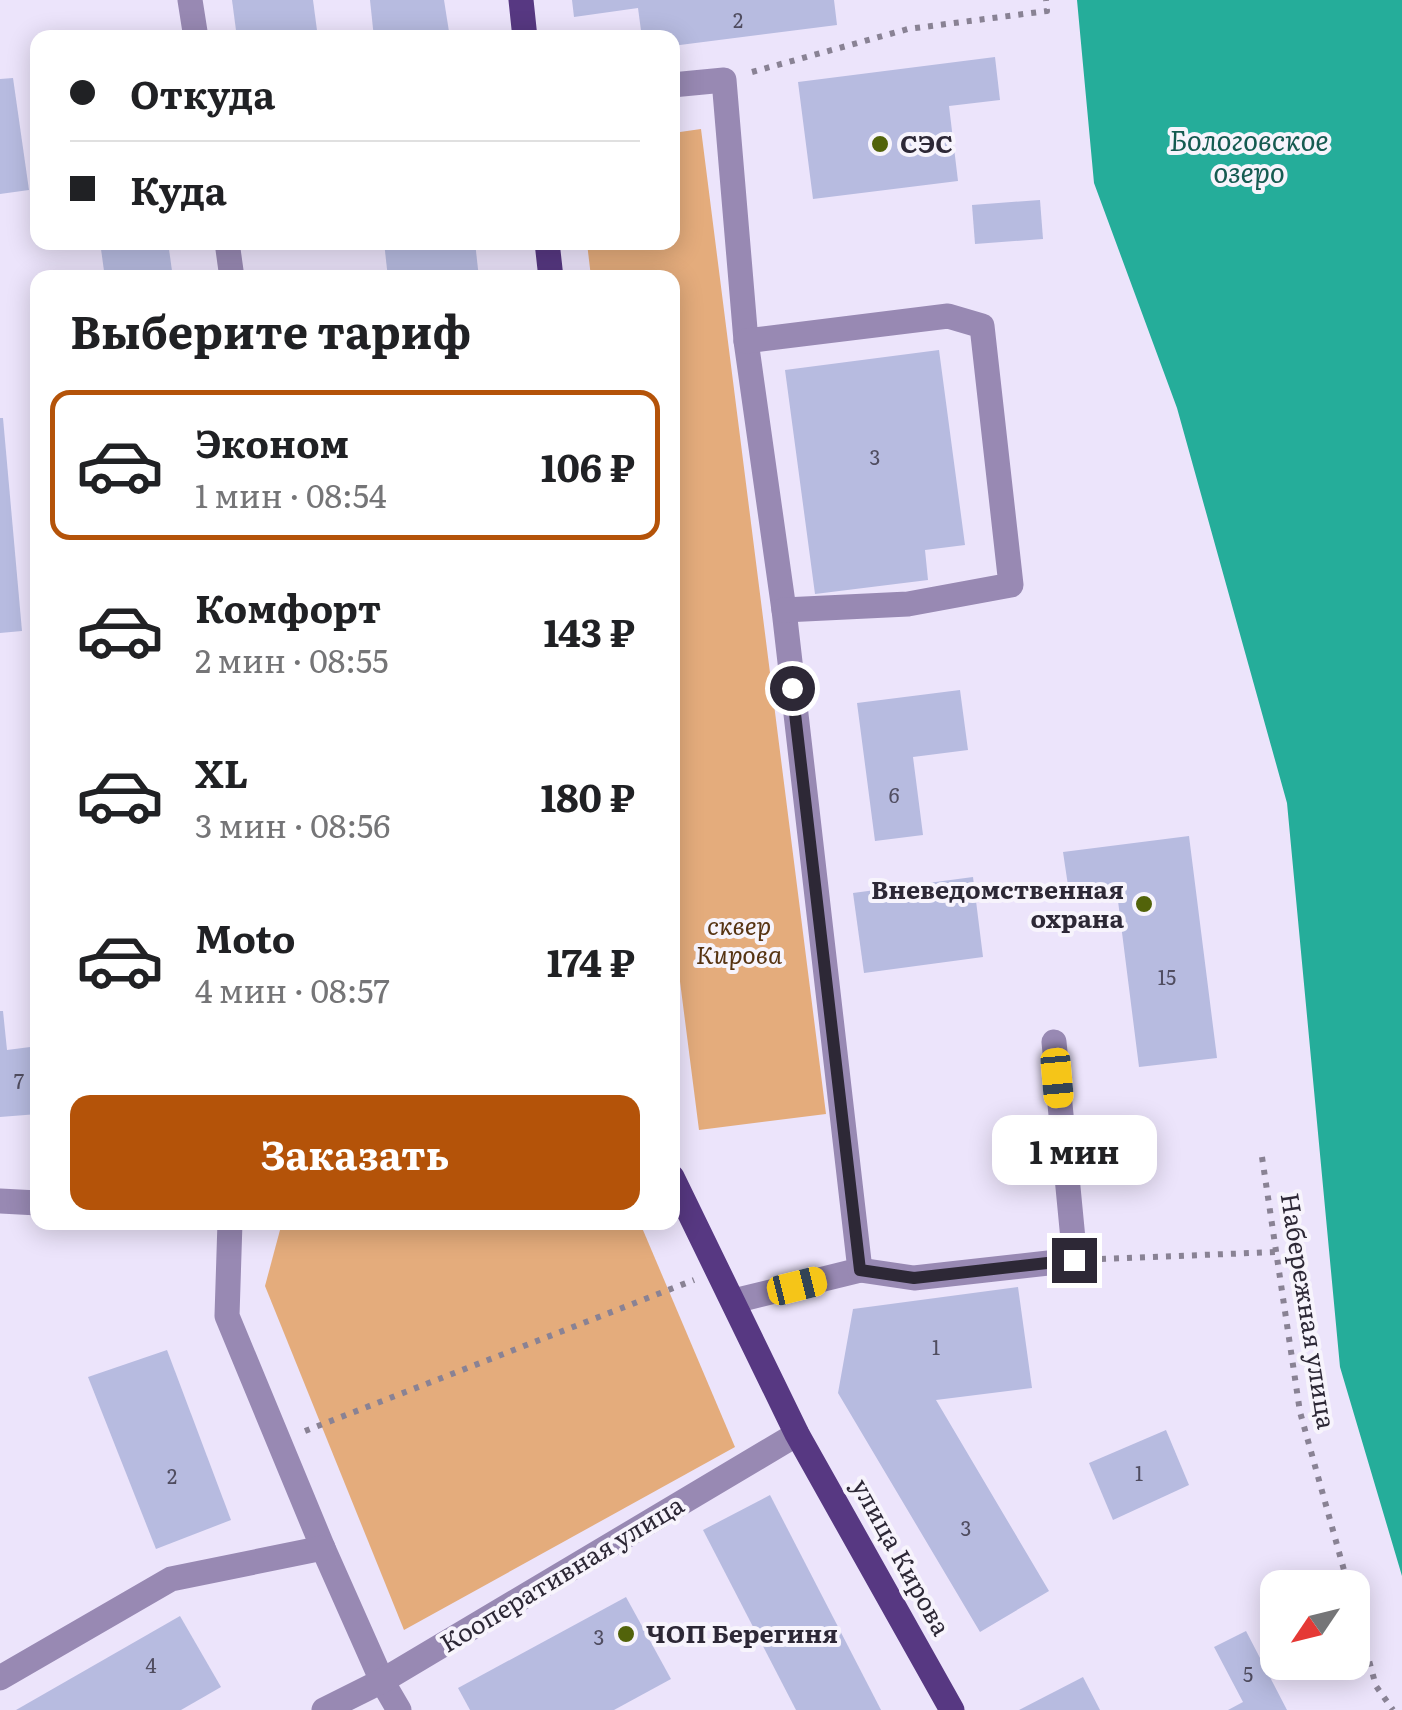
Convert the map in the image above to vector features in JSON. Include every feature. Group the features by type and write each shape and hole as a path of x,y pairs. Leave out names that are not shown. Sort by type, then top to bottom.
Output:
{"main road":[{"path":"522,0 524,30"},
{"name":"улица Кирова","path":"680,1193 797,1434 952,1710"}],"street":[{"path":"190,0 195,30"},
{"path":"680,84 724,80 746,340 784,610 860,1270"},
{"path":"746,340 948,316 982,326 1010,585 908,604 784,610"},
{"path":"734,1302 860,1270 914,1278 1074,1260 1054,1042"},
{"path":"0,1201 30,1202"},
{"path":"230,1230 227,1316 323,1548 382,1681 399,1710"},
{"name":"Кооперативная улица","path":"324,1710 382,1681 797,1434"},
{"path":"0,1678 171,1578 323,1548"}],"path":[{"path":"724,80 908,29 1047,11 1046,0"},
{"name":"Набережная улица","path":"1262,1157 1300,1412 1344,1570"},
{"path":"1074,1260 1277,1252"},
{"path":"280,1441 718,1270"},
{"path":"1370,1664 1376,1686 1392,1710"}],"green space":[{"name":"сквер Кирова","path":"701,129 826,1114 699,1130 680,982 680,270 590,270 588,250 680,250 680,132"},
{"path":"280,1230 643,1230 735,1447 404,1630 265,1286"}],"water":[{"name":"Бологовское озеро","path":"1077,0 1402,0 1402,1576 1340,1367 1287,803 1177,408 1094,183"}],"building":[{"path":"232,0 313,0 317,30 236,30"},
{"path":"370,0 444,0 449,30 373,30"},
{"path":"572,0 834,0 837,25 680,45 680,30 641,30 638,8 574,17"},
{"name":"СЭС","path":"995,57 1000,100 949,106 958,181 813,199 798,82"},
{"path":"13,78 29,190 0,194 0,79"},
{"path":"1040,200 1043,239 975,244 972,205"},
{"path":"101,250 169,250 172,270 104,270"},
{"path":"385,250 476,250 478,270 387,270"},
{"path":"939,350 965,545 925,550 928,580 815,594 785,370"},
{"path":"0,418 22,631 0,633"},
{"path":"960,690 968,750 913,757 923,835 875,841 857,703"},
{"path":"1189,836 1217,1058 1139,1067 1117,893 1070,899 1063,852"},
{"path":"973,877 983,957 864,973 853,893"},
{"path":"3,1011 7,1050 30,1047 30,1115 0,1117"},
{"path":"1018,1287 1032,1388 936,1400 1049,1591 980,1632 838,1393 853,1309"},
{"path":"167,1350 231,1520 156,1549 88,1377"},
{"path":"1166,1430 1189,1485 1113,1520 1089,1463"},
{"path":"770,1495 881,1710 796,1710 703,1530"},
{"path":"626,1597 671,1679 614,1710 470,1710 458,1688"},
{"path":"180,1616 221,1687 181,1710 16,1710"},
{"path":"1246,1631 1260,1658 1260,1680 1271,1680 1287,1710 1228,1710 1243,1702 1214,1647"},
{"path":"1083,1677 1100,1710 1019,1710"}],"place":[{"name":"СЭС","path":"880,144"},
{"name":"Вневедомственная охрана","path":"1144,904"},
{"name":"ЧОП Берегиня","path":"626,1634"}],"route":[{"path":"792,688 860,1270 914,1278 1074,1260"}]}
